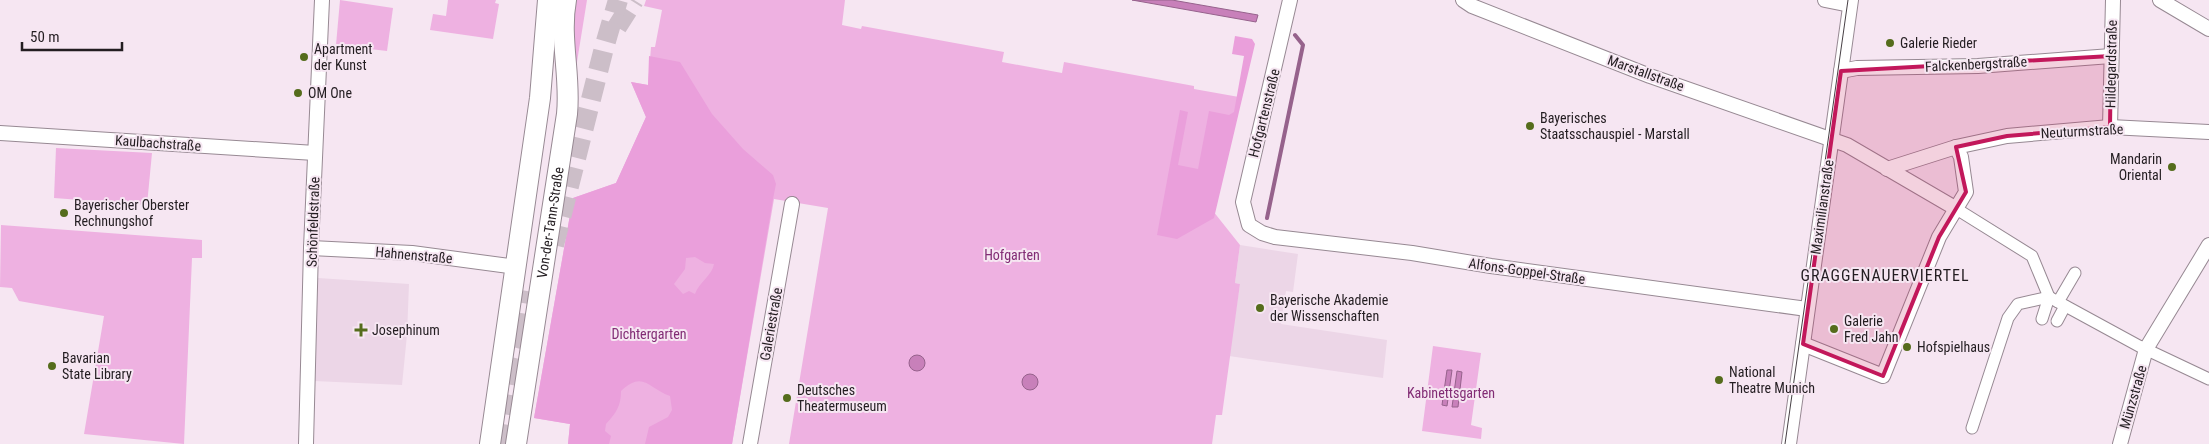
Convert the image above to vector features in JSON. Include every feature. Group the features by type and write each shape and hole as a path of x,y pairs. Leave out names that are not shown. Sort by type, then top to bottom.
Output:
{"main road":[{"name":"Von-der-Tann-Straße","path":"516,444 567,114 568,92 563,35 566,0"},
{"name":"Von-der-Tann-Straße","path":"490,444 540,98 547,8"},
{"path":"527,291 555,107 554,75 547,8"},
{"path":"499,382 506,390 525,390"}],"street":[{"name":"Schönfeldstraße","path":"306,444 311,248 322,0"},
{"name":"Hofgartenstraße","path":"1249,225 1243,202 1290,0"},
{"name":"Marstallstraße","path":"1463,0 1472,6 1650,76 1847,145 1955,208"},
{"path":"1825,0 1851,2"},
{"name":"Hildegardstraße","path":"2110,128 2113,0"},
{"path":"2160,0 2209,30"},
{"name":"Maximilianstraße","path":"1789,444 1851,2"},
{"name":"Falckenbergstraße","path":"1841,71 1857,68 1978,66 2111,56"},
{"name":"Neuturmstraße","path":"1888,169 1956,146 2007,136 2110,128 2209,132"},
{"name":"Kaulbachstraße","path":"0,133 315,153"},
{"path":"1803,344 1883,376 1939,238 1966,192 1961,158 1956,146"},
{"name":"Galeriestraße","path":"750,444 792,204"},
{"path":"1955,208 2032,256 2057,302 2058,321"},
{"name":"Alfons-Goppel-Straße","path":"1249,225 1262,233 1275,237 1412,253 1491,266 1808,309"},
{"name":"Münzstraße","path":"2120,444 2146,349 2209,244"},
{"name":"Hahnenstraße","path":"311,248 412,253 517,267"},
{"path":"2042,318 2057,302 2074,273"},
{"path":"1972,428 1995,357 2004,317 2018,304 2057,302 2146,349 2209,379"}],"highlighted area":[{"path":"2111,56 2110,127 2007,136 1956,147 1966,192 1939,237 1883,376 1803,344 1841,71"}],"shaded area":[{"path":"1132,0 1172,0 1258,15 1256,22"},
{"name":"Bayerische Akademie der Wissenschaften","path":"1240,245 1298,254 1293,292 1286,291 1281,324 1387,340 1383,378 1229,356 1240,284 1235,283"},
{"name":"Josephinum","path":"318,278 409,284 407,335 402,385 314,381"},
{"path":"917,355 923,357 925,363 923,369 917,371 911,369 909,363 911,357"},
{"path":"1447,370 1452,370 1447,406 1442,405"},
{"path":"1457,371 1462,372 1458,407 1452,407"},
{"path":"1030,374 1036,376 1038,382 1036,388 1030,390 1024,388 1022,382 1024,376"}],"green space":[{"path":"340,0 393,8 387,51 336,45"},
{"path":"448,0 496,0 495,3 499,4 493,39 430,30 433,14 446,16"},
{"path":"573,0 587,0 576,68 574,68"},
{"name":"Hofgarten","path":"646,0 845,0 842,25 861,29 862,26 1004,52 1002,62 1062,73 1064,62 1194,86 1194,89 1239,97 1213,211 1240,245 1235,283 1240,284 1222,415 1216,415 1212,444 789,444 828,208 774,199 732,444 568,444 570,424 534,418 573,198 616,183 646,117 631,82 648,85 651,47 655,47 662,10 644,6"},
{"path":"1235,36 1252,39 1255,44 1214,218 1177,239 1157,235 1180,110 1188,112 1178,165 1198,169 1209,111 1229,115 1234,112 1244,56 1232,54"},
{"name":"Dichtergarten","path":"649,56 680,62 712,114 743,149 773,175 776,184 732,444 645,444 649,427 668,417 672,410 670,396 640,381 629,385 621,391 617,409 606,424 605,431 611,436 609,444 568,444 570,424 534,418 573,198 616,183 646,117 631,82 648,85","holes":["695,257 705,263 714,264 711,272 695,294 689,291 683,294 674,284 685,269 686,258"]},
{"path":"56,148 152,153 147,205 54,198"},
{"path":"1,225 202,240 202,258 192,258 184,444 84,434 104,316 19,301 12,288 0,287"},
{"name":"Kabinettsgarten","path":"1433,346 1481,353 1471,425 1482,428 1481,439 1422,431"}],"waterway":[{"path":"1267,218 1303,45 1295,35"}],"tunnel":[{"path":"554,245 618,0"},
{"path":"617,27 634,0"},
{"path":"520,333 527,291"},
{"path":"513,378 527,322"},
{"path":"501,444 515,365"}],"tram line":[{"path":"1785,444 1848,0"}],"place":[{"name":"Galerie Rieder","path":"1890,43"},
{"name":"Apartment der Kunst","path":"304,57"},
{"name":"OM One","path":"298,93"},
{"name":"Bayerisches Staatsschauspiel - Marstall","path":"1530,126"},
{"name":"Mandarin Oriental","path":"2172,167"},
{"name":"Bayerischer Oberster Rechnungshof","path":"64,213"},
{"name":"Bayerische Akademie der Wissenschaften","path":"1260,308"},
{"name":"Galerie Fred Jahn","path":"1834,329"},
{"name":"Josephinum","path":"361,330"},
{"name":"Hofspielhaus","path":"1907,347"},
{"name":"Bavarian State Library","path":"52,366"},
{"name":"National Theatre Munich","path":"1719,380"},
{"name":"Deutsches Theatermuseum","path":"787,398"}],"district":[{"name":"GRAGGENAUERVIERTEL","path":"1885,275"}]}
